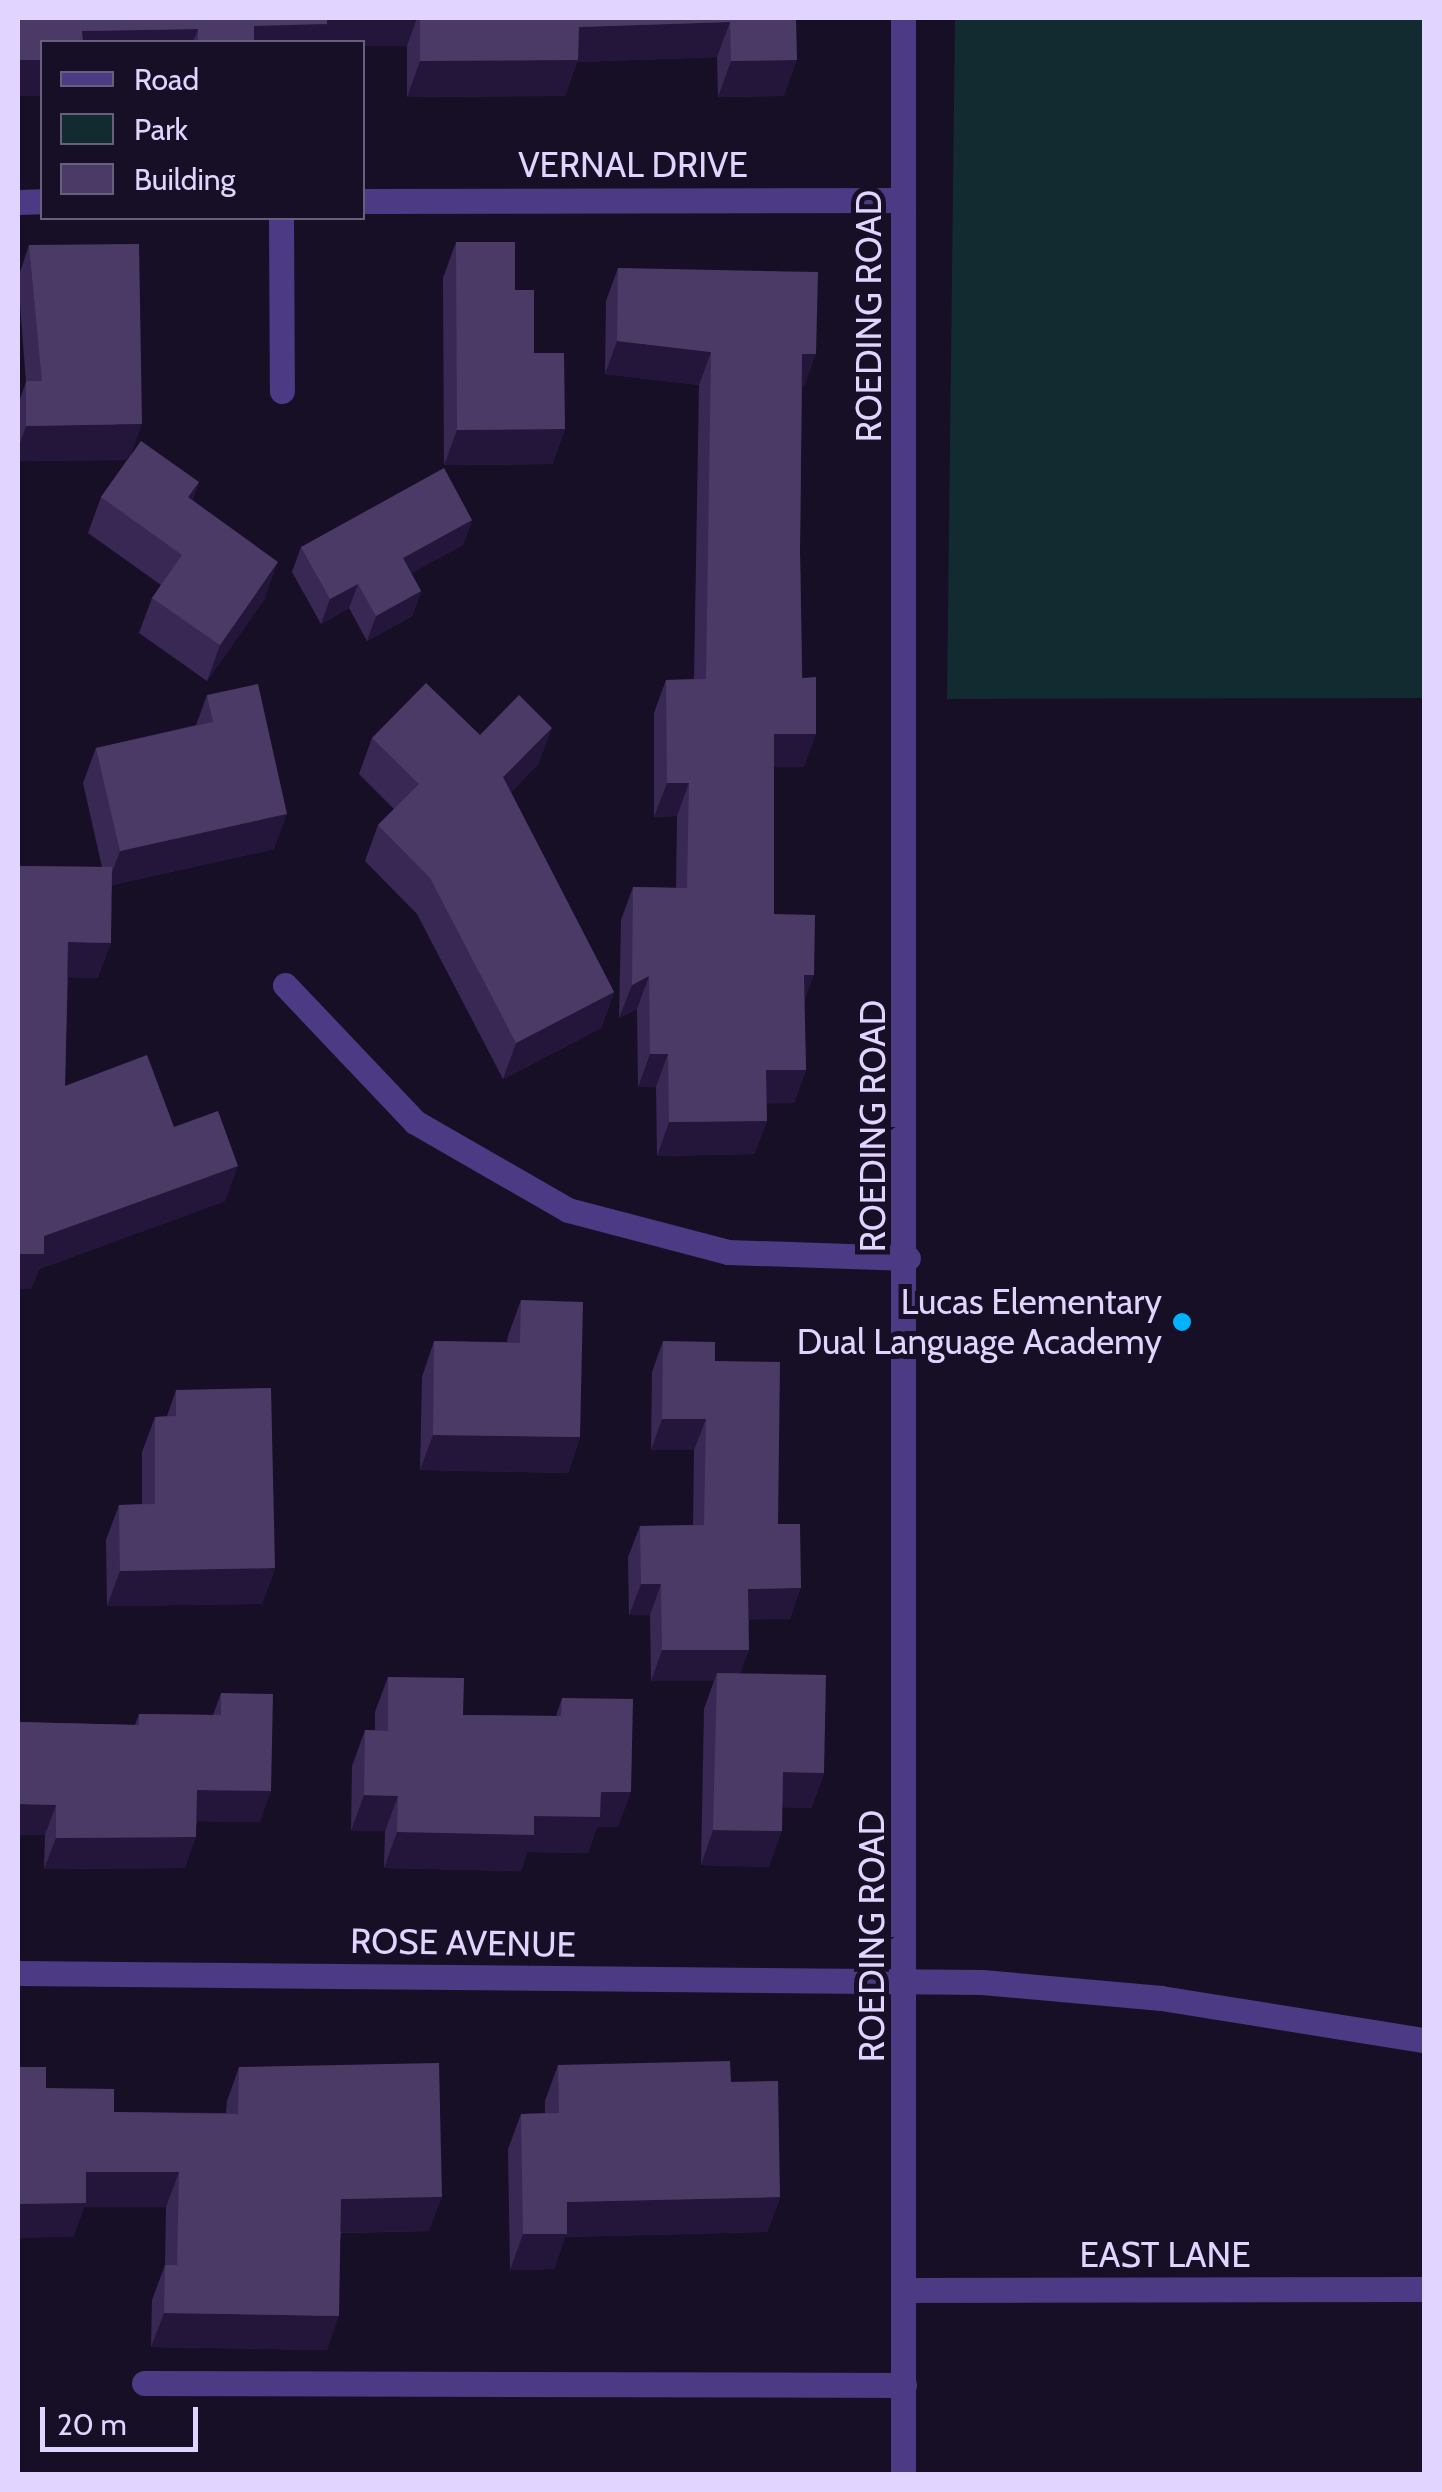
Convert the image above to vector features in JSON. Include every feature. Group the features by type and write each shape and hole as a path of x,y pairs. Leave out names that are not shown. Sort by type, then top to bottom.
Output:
{"street":[{"name":"ROEDING ROAD","path":"903,18 908,1258 903,2474"},
{"name":"VERNAL DRIVE","path":"365,201 903,200"},
{"path":"281,220 282,391"},
{"path":"285,985 416,1122 568,1210 728,1252 908,1258"},
{"name":"ROSE AVENUE","path":"18,1973 1074,1987 1424,2040"},
{"name":"EAST LANE","path":"905,2290 1424,2289"},
{"path":"144,2382 904,2385"}],"green space":[{"path":"955,18 1424,18 1424,698 947,699"}],"building":[{"path":"18,18 327,18 327,24 254,26 254,40 198,40 198,29 82,31 83,40 40,40 40,60 18,60"},
{"path":"420,18 796,18 797,60 731,61 730,22 579,27 578,60 420,61"},
{"path":"456,242 515,242 515,290 534,290 534,353 564,353 565,429 457,430"},
{"path":"139,244 142,424 26,426 26,381 42,381 29,245"},
{"path":"618,268 818,272 816,354 802,354 800,551 802,678 816,677 816,734 774,734 774,914 815,915 814,975 804,975 806,1070 766,1070 767,1121 669,1122 668,1054 650,1054 649,976 632,985 633,887 687,888 689,783 667,783 666,680 706,679 711,352 617,341"},
{"path":"141,441 199,482 188,497 278,562 220,645 152,598 182,555 101,497"},
{"path":"444,468 472,520 403,558 421,591 376,616 358,584 330,599 301,547"},
{"path":"426,683 480,735 519,695 552,728 503,777 614,992 516,1043 430,878 378,825 419,784 372,738"},
{"path":"258,684 287,814 120,851 96,748 213,722 207,695"},
{"path":"18,866 112,867 111,943 68,942 65,1086 147,1055 174,1127 218,1111 238,1166 44,1236 44,1254 18,1254"},
{"path":"521,1300 583,1302 580,1437 433,1435 434,1341 520,1343"},
{"path":"663,1341 715,1342 715,1361 780,1362 778,1524 800,1524 801,1588 748,1589 749,1650 662,1650 661,1584 641,1584 640,1526 704,1525 706,1419 662,1419"},
{"path":"271,1388 275,1568 120,1571 119,1505 155,1504 155,1417 176,1416 176,1390"},
{"path":"717,1673 826,1675 824,1773 783,1772 782,1831 713,1830"},
{"path":"388,1677 464,1678 463,1715 561,1716 562,1698 633,1699 631,1792 601,1792 600,1817 534,1816 534,1835 397,1832 398,1796 364,1795 365,1730 388,1731"},
{"path":"221,1693 273,1694 271,1791 197,1790 196,1837 56,1838 56,1805 18,1804 18,1722 139,1725 139,1714 221,1715"},
{"path":"730,2061 731,2082 778,2081 780,2197 567,2202 567,2234 523,2234 521,2114 559,2113 558,2065"},
{"path":"439,2063 442,2197 341,2199 339,2316 164,2313 165,2265 177,2265 179,2172 86,2172 86,2203 18,2204 18,2067 46,2067 46,2088 114,2089 114,2112 238,2114 239,2067"}],"place":[{"name":"Lucas Elementary Dual Language Academy","path":"1182,1322"}]}
